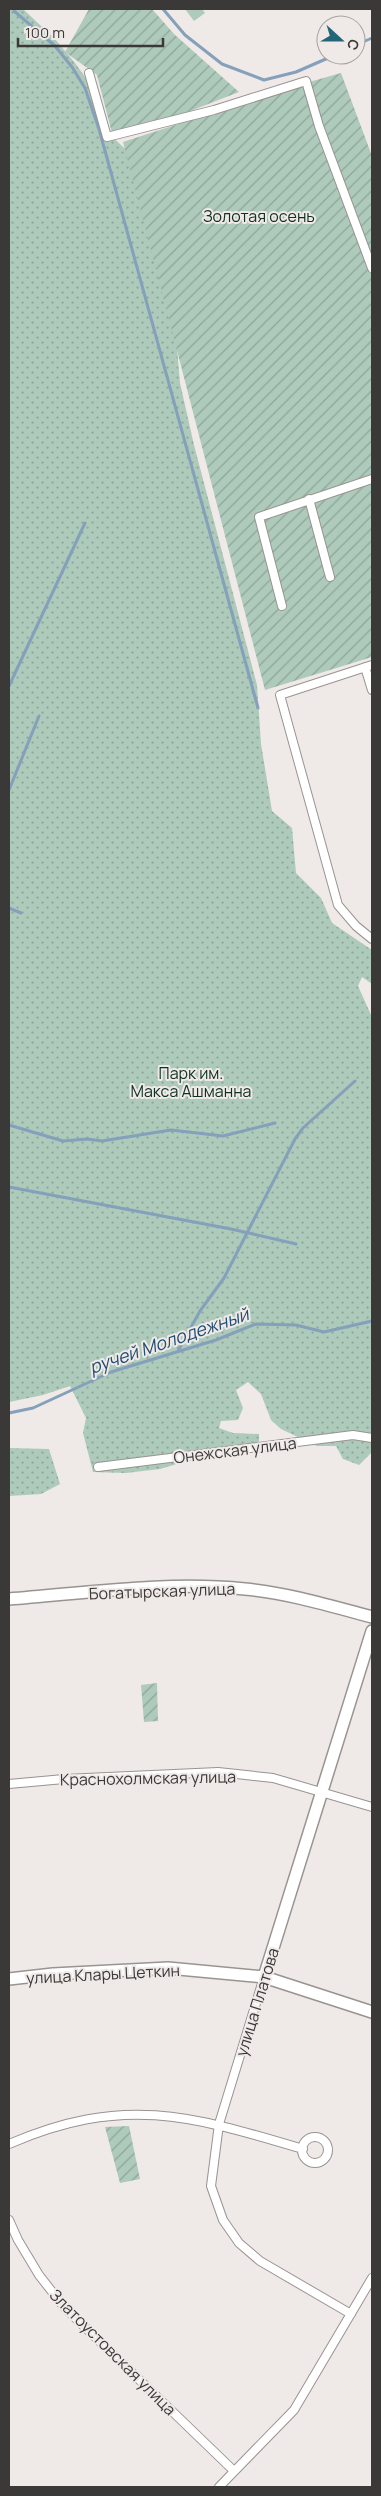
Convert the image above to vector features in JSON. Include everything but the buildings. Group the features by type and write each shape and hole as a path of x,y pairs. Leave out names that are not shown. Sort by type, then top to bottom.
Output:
{"street":[{"path":"89,73 107,137 214,110 306,81 319,126 372,268"},
{"path":"282,606 259,517 372,479"},
{"path":"309,499 330,577"},
{"path":"372,690 369,666 280,695 338,905 356,926 372,939"},
{"name":"Онежская улица","path":"98,1467 353,1435 372,1438"},
{"name":"Богатырская улица","path":"9,1599 156,1588 220,1587 283,1595 372,1617"},
{"name":"улица Платова","path":"351,2314 260,2261 239,2243 223,2220 211,2186 219,2124 372,1631"},
{"name":"Краснохолмская улица","path":"9,1784 64,1779 218,1772 273,1778 372,1807"},
{"name":"улица Клары Цеткин","path":"9,1979 53,1974 168,1968 264,1977 372,2012"},
{"path":"9,2144 43,2130 121,2114 165,2115 219,2124 302,2149"},
{"name":"Златоустовская улица","path":"9,2220 18,2240 39,2275 64,2307 234,2471"},
{"path":"219,2487 294,2410 372,2278"}],"green space":[{"name":"Парк им. Макса Ашманна","path":"9,9 23,9 55,39 93,88 106,131 136,159 173,303 180,383 194,445 257,685 261,744 272,811 292,828 296,873 321,898 332,923 372,950 372,984 362,977 358,986 372,1017 372,1452 359,1465 343,1459 336,1446 317,1446 281,1429 271,1420 261,1394 248,1382 236,1390 243,1408 238,1420 221,1421 219,1428 233,1433 259,1434 259,1451 197,1458 160,1469 126,1473 93,1472 83,1433 86,1418 70,1386 43,1395 9,1402"},
{"path":"89,9 152,9 174,34 239,92 175,117 112,133 97,75 65,52"},
{"path":"185,9 202,9 205,13 194,21"},
{"name":"Золотая осень","path":"341,73 372,156 372,657 265,690 123,142"},
{"path":"9,1448 49,1449 60,1484 41,1494 9,1496"},
{"path":"157,1683 158,1721 144,1722 141,1685"},
{"path":"129,2126 140,2179 120,2183 105,2127"}],"waterway":[{"path":"163,9 185,35 222,64 264,80 296,72 316,63"},
{"path":"14,11 55,46 72,67 85,88 99,129 258,708"},
{"path":"366,41 372,38"},
{"path":"9,686 85,523"},
{"path":"9,790 39,716"},
{"path":"9,908 21,913"},
{"path":"178,1351 200,1311 224,1278 295,1139 303,1128 355,1081"},
{"path":"9,1125 63,1141 87,1139 102,1141 171,1130 223,1136 275,1123"},
{"path":"9,1187 231,1229 296,1244"},
{"name":"ручей Молодежный","path":"9,1413 33,1408 111,1372 216,1340 256,1324 296,1325 324,1332 372,1321"}]}
